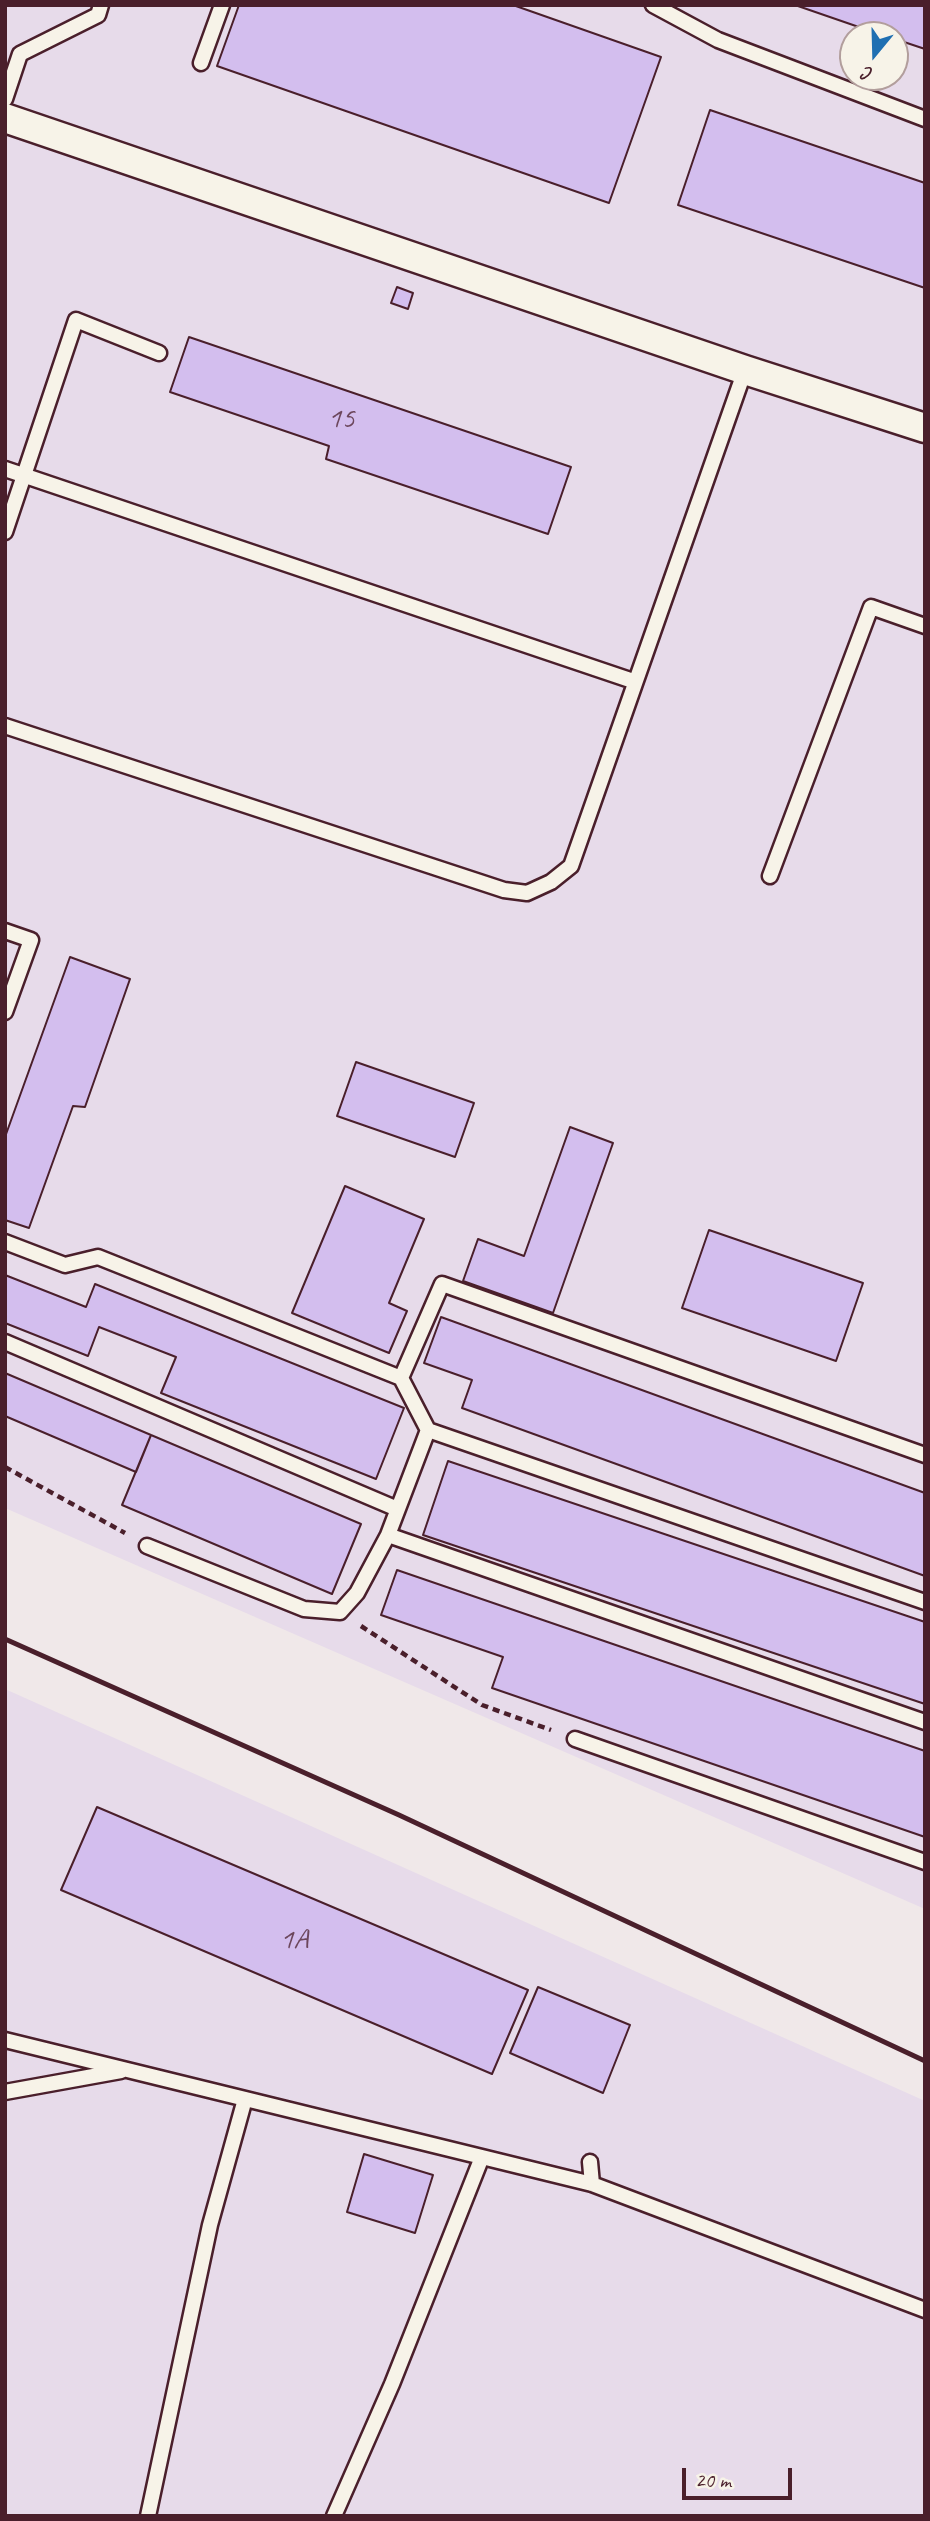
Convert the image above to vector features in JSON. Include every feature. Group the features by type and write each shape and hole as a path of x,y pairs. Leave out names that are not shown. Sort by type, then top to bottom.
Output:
{"street":[{"path":"5,118 745,370 925,428"}],"lane":[{"path":"5,99 20,54 98,15 101,5"},
{"path":"201,63 222,5"},
{"path":"653,5 718,40 925,119"},
{"path":"5,532 76,320 159,353"},
{"path":"5,726 491,886 527,893 551,882 571,866 745,370"},
{"path":"5,469 634,681"},
{"path":"770,876 871,607 925,626"},
{"path":"5,931 31,940 5,1012"},
{"path":"5,1241 65,1265 97,1257 401,1378 428,1430 925,1602"},
{"path":"401,1378 442,1284 925,1455"},
{"path":"5,1342 395,1508"},
{"path":"147,1546 304,1609 340,1612 357,1593 388,1535 395,1508 428,1430"},
{"path":"388,1535 925,1722"},
{"path":"575,1739 925,1862"},
{"path":"5,2040 592,2184 925,2310"},
{"path":"5,2092 125,2070"},
{"path":"148,2516 209,2225 245,2099"},
{"path":"334,2516 392,2384 482,2157"},
{"path":"590,2162 592,2184"}],"path":[{"path":"5,1467 147,1546"},
{"path":"340,1612 482,1705 575,1739"}],"shaded area":[{"path":"5,5 925,5 925,1909 5,1508"},
{"path":"5,1689 925,2101 925,2516 5,2516"}],"building":[{"path":"239,5 513,5 661,57 609,203 217,66"},
{"path":"795,5 925,5 925,49 909,44 909,21 841,21"},
{"path":"710,110 925,183 925,288 678,205"},
{"path":"397,287 413,293 408,309 391,303"},
{"path":"189,337 571,467 548,534 326,459 329,446 170,392"},
{"path":"70,957 130,979 85,1107 73,1106 29,1228 5,1220 5,1137"},
{"path":"356,1062 474,1103 455,1157 337,1116"},
{"path":"570,1127 613,1143 553,1313 463,1281 478,1239 524,1256"},
{"path":"345,1186 424,1219 389,1303 407,1311 389,1353 292,1313"},
{"path":"709,1230 863,1283 836,1361 682,1308"},
{"path":"5,1275 86,1307 95,1284 404,1408 376,1479 161,1393 176,1357 99,1327 88,1356 5,1323"},
{"path":"441,1317 925,1493 925,1576 462,1408 472,1380 424,1363"},
{"path":"5,1373 151,1435 136,1472 5,1416"},
{"path":"151,1435 361,1524 332,1594 122,1505"},
{"path":"448,1461 925,1622 925,1704 423,1535"},
{"path":"397,1570 925,1751 925,1837 492,1688 503,1657 381,1615"},
{"path":"97,1807 528,1990 492,2074 61,1890"},
{"path":"538,1987 630,2025 603,2093 510,2053"},
{"path":"364,2154 433,2175 415,2233 347,2212"}],"railway":[{"path":"5,1639 399,1815 925,2061"}]}
